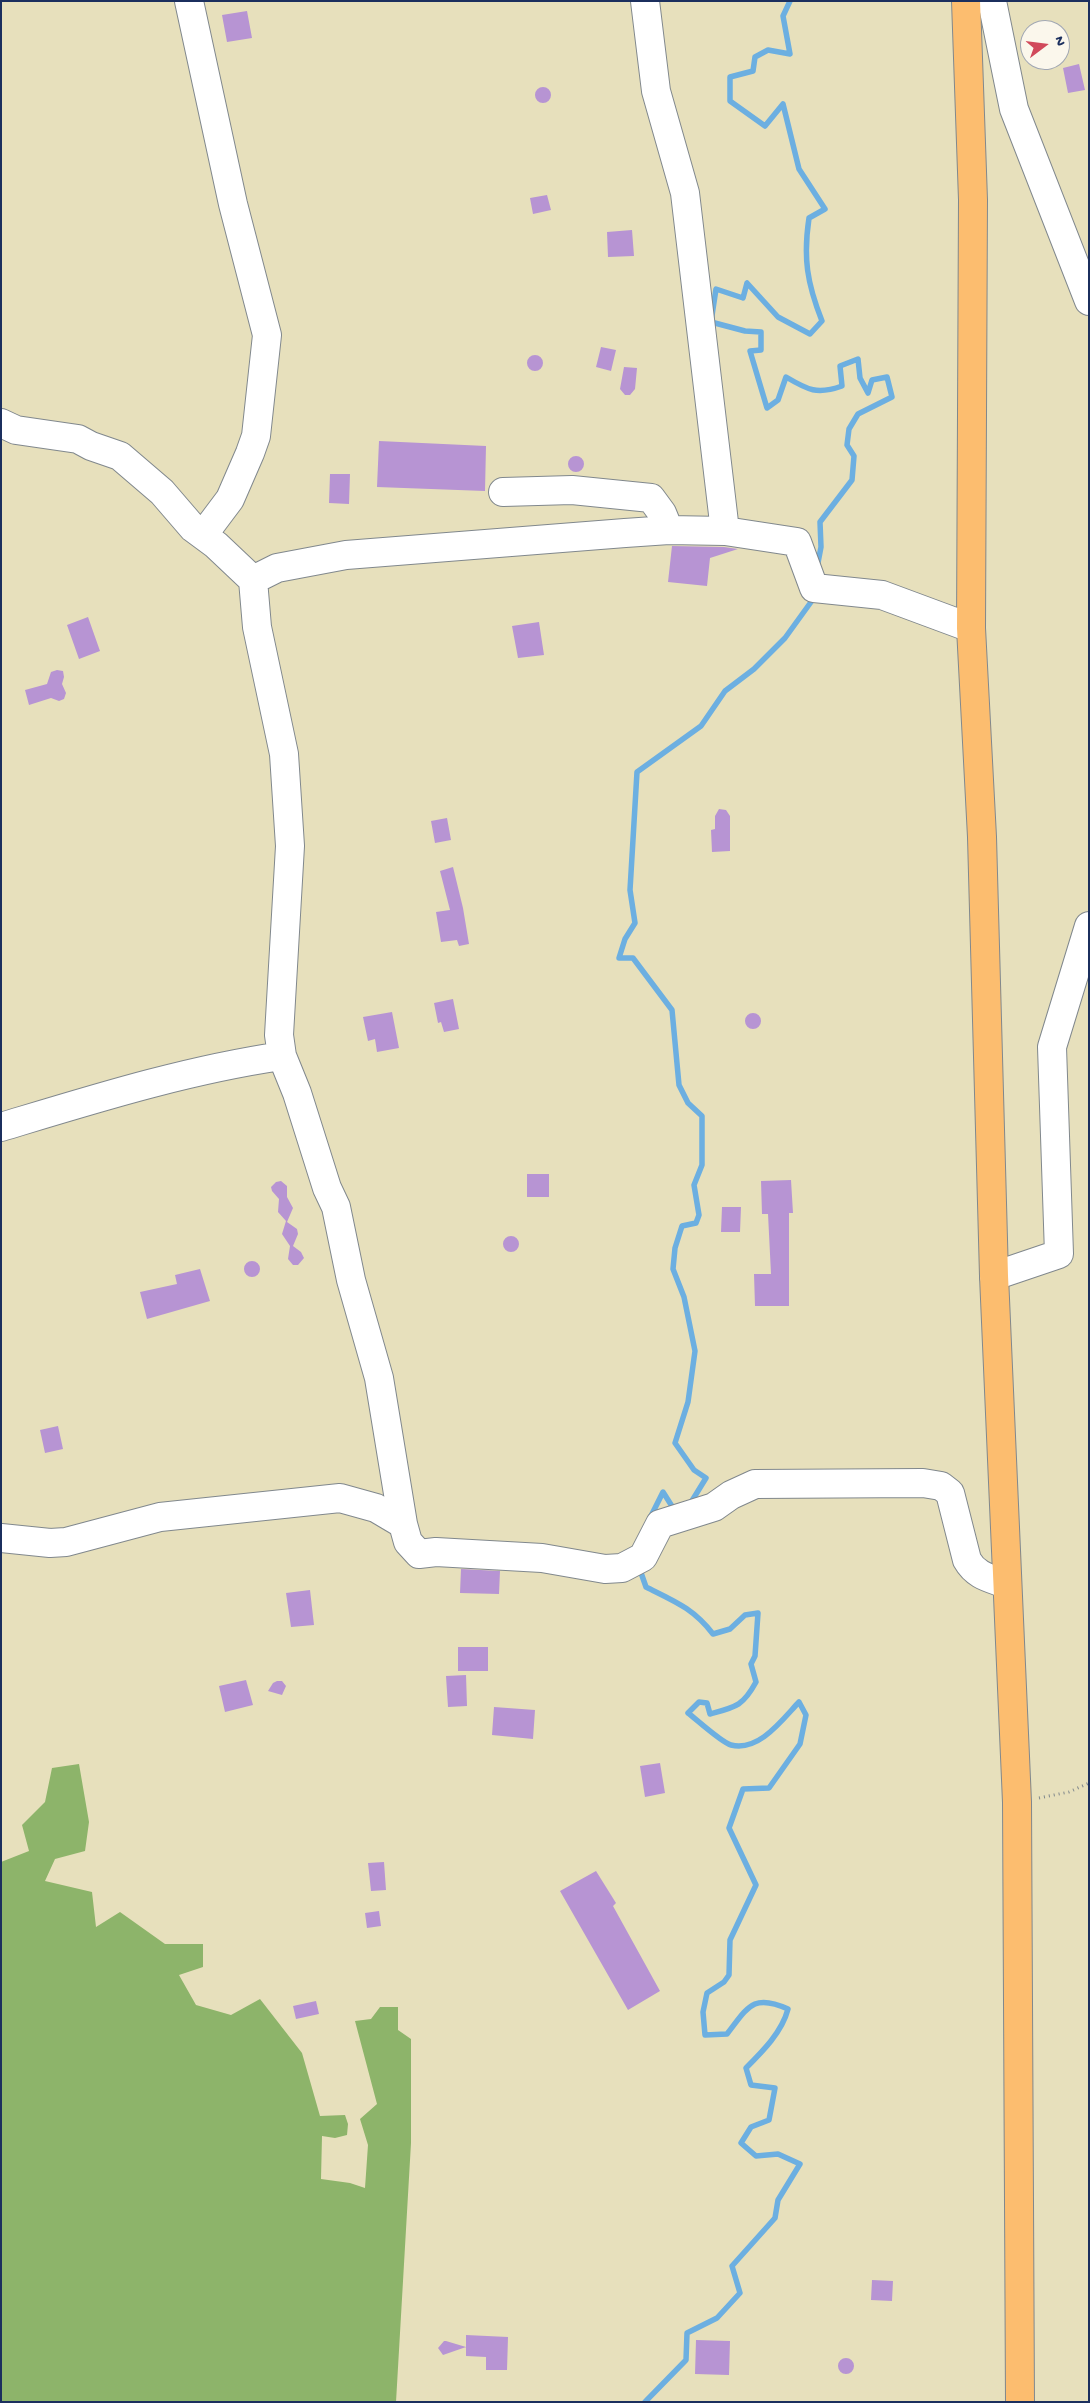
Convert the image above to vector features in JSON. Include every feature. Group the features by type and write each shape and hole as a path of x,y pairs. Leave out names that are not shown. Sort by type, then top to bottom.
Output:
{"main road":[{"path":"966,1 973,200 971,628 982,837 994,1276 1017,1802 1020,2402"}],"street":[{"path":"189,1 233,204 267,335 253,445 230,499 204,535"},
{"path":"645,1 656,92 685,193 725,530"},
{"path":"992,1 1014,108 1089,300"},
{"path":"1,423 16,430 78,439 91,446 120,456 162,492 193,528 204,535 253,580 257,627 284,754 290,846 279,1035 282,1056 297,1093 327,1188 336,1208 351,1280 379,1378 403,1524 408,1542 419,1554 436,1552 542,1558 605,1569 622,1568 643,1557 660,1524 714,1507 732,1495 755,1484 923,1483 940,1486 950,1493 967,1560 973,1570 982,1576 1006,1584"},
{"path":"503,492 572,490 651,498 662,513 669,530"},
{"path":"253,580 277,568 346,555 669,530 725,530 797,542 814,588 882,596 971,628"},
{"path":"994,1276 1059,1254 1052,1047 1089,926"},
{"path":"1,1127 126,1089 226,1064 282,1056"},
{"path":"1,1538 50,1543 66,1542 160,1517 340,1498 376,1508 403,1524"}],"path":[{"path":"1017,1802 1069,1792 1089,1783"}],"green space":[{"path":"79,1764 89,1822 85,1851 55,1859 45,1881 92,1892 96,1927 120,1912 165,1944 203,1944 203,1967 179,1975 196,2005 231,2015 260,1999 302,2053 320,2116 345,2115 348,2124 347,2135 335,2138 322,2136 321,2179 350,2183 365,2188 368,2145 360,2119 377,2104 355,2021 371,2019 380,2007 398,2007 398,2030 411,2039 411,2143 396,2402 1,2402 1,1862 29,1851 22,1825 45,1802 52,1768"}],"building":[{"path":"247,11 252,38 227,42 222,15"},
{"path":"1079,64 1085,90 1068,93 1063,70 1070,70 1070,66"},
{"path":"540,87 546,87 551,92 549,101 540,103 535,98 535,92"},
{"path":"547,195 551,210 533,214 530,198"},
{"path":"632,230 634,256 608,257 607,232"},
{"path":"601,347 616,350 611,371 596,367"},
{"path":"535,355 543,363 535,371 527,363"},
{"path":"624,367 637,368 635,389 630,395 625,395 620,389"},
{"path":"379,441 486,446 485,491 377,487"},
{"path":"576,456 584,464 576,472 568,464"},
{"path":"330,474 350,474 349,504 329,503"},
{"path":"672,546 738,549 710,558 707,586 668,582"},
{"path":"88,617 100,651 79,659 67,625"},
{"path":"539,622 544,655 518,658 512,626"},
{"path":"63,671 62,684 66,693 64,699 59,701 51,698 29,705 25,690 47,684 51,672"},
{"path":"719,809 726,810 730,816 730,851 712,852 711,830 715,829 715,816"},
{"path":"447,818 451,840 435,843 431,821"},
{"path":"453,867 469,944 459,946 457,940 441,942 436,912 450,910 440,871"},
{"path":"453,999 459,1029 444,1032 441,1022 438,1023 434,1003"},
{"path":"392,1012 399,1048 377,1052 375,1039 368,1041 363,1017"},
{"path":"753,1013 761,1021 753,1029 745,1021"},
{"path":"527,1174 549,1174 549,1197 527,1197"},
{"path":"791,1180 793,1213 789,1213 789,1306 755,1306 754,1274 771,1274 768,1214 762,1214 761,1181"},
{"path":"281,1181 287,1186 287,1197 293,1208 287,1222 297,1229 298,1234 293,1246 301,1252 304,1258 298,1265 293,1265 288,1259 290,1246 282,1234 286,1221 278,1212 279,1199 271,1187 276,1182"},
{"path":"722,1207 741,1207 740,1232 721,1232"},
{"path":"511,1236 519,1244 511,1252 503,1244"},
{"path":"252,1261 260,1269 252,1277 244,1269"},
{"path":"200,1269 210,1301 147,1319 140,1292 177,1284 175,1275"},
{"path":"58,1426 63,1449 45,1453 40,1430"},
{"path":"461,1569 500,1571 499,1594 460,1593"},
{"path":"310,1590 314,1625 291,1627 286,1593"},
{"path":"458,1647 488,1647 488,1671 458,1671"},
{"path":"466,1675 467,1706 448,1707 446,1676"},
{"path":"246,1680 253,1705 225,1712 219,1686"},
{"path":"282,1681 286,1686 282,1695 268,1691 273,1683"},
{"path":"494,1707 535,1710 533,1739 492,1735"},
{"path":"660,1763 665,1793 645,1797 640,1766"},
{"path":"384,1862 386,1890 371,1891 368,1863"},
{"path":"596,1871 616,1903 613,1906 660,1991 628,2010 560,1891"},
{"path":"379,1911 381,1926 367,1928 365,1913"},
{"path":"316,2001 319,2014 296,2019 293,2006"},
{"path":"872,2280 893,2281 892,2301 871,2300"},
{"path":"466,2335 508,2337 507,2370 486,2370 486,2357 466,2356"},
{"path":"696,2340 730,2341 729,2375 695,2374"},
{"path":"444,2341 466,2347 443,2355 438,2348"},
{"path":"846,2358 854,2366 846,2374 838,2366"}],"waterway":[{"path":"790,1 783,16 790,54 768,50 755,57 753,71 730,77 730,101 765,126 783,104 799,169 825,209 809,218 806,246 810,282 822,321 810,334 778,317 747,283 743,298 716,289 711,322 745,331 761,332 761,350 750,351 767,408 778,400 786,377 813,390 833,389 842,386 840,366 858,359 860,378 868,393 872,380 887,377 892,397 858,414 849,429 847,445 854,456 852,480 820,522 821,547 817,568"},
{"path":"690,1504 706,1478 694,1470 675,1443 688,1402 695,1351 684,1297 673,1269 675,1248 682,1226 696,1223 699,1215 694,1185 702,1165 702,1116 688,1103 679,1085 672,1010 633,958 619,958 625,939 635,923 630,890 637,772 701,726 725,691 754,669 785,638 811,602 813,594"},
{"path":"650,1518 663,1492 675,1511 677,1510"},
{"path":"639,1567 646,1587 690,1611 713,1634 730,1629 745,1615 758,1613 755,1656 751,1664 756,1682 747,1696 733,1707 710,1714 707,1703 699,1702 688,1713 727,1743 741,1746 751,1744 769,1733 799,1702 806,1715 800,1744 769,1788 743,1789 729,1828 756,1885 730,1940 729,1975 724,1982 707,1993 703,2012 705,2035 727,2034 740,2016 752,2005 767,2002 788,2009 777,2033 746,2068 751,2085 775,2088 769,2120 751,2127 741,2143 756,2156 778,2154 800,2164 778,2200 775,2218 732,2266 740,2293 717,2318 687,2333 686,2360 645,2402"}]}
